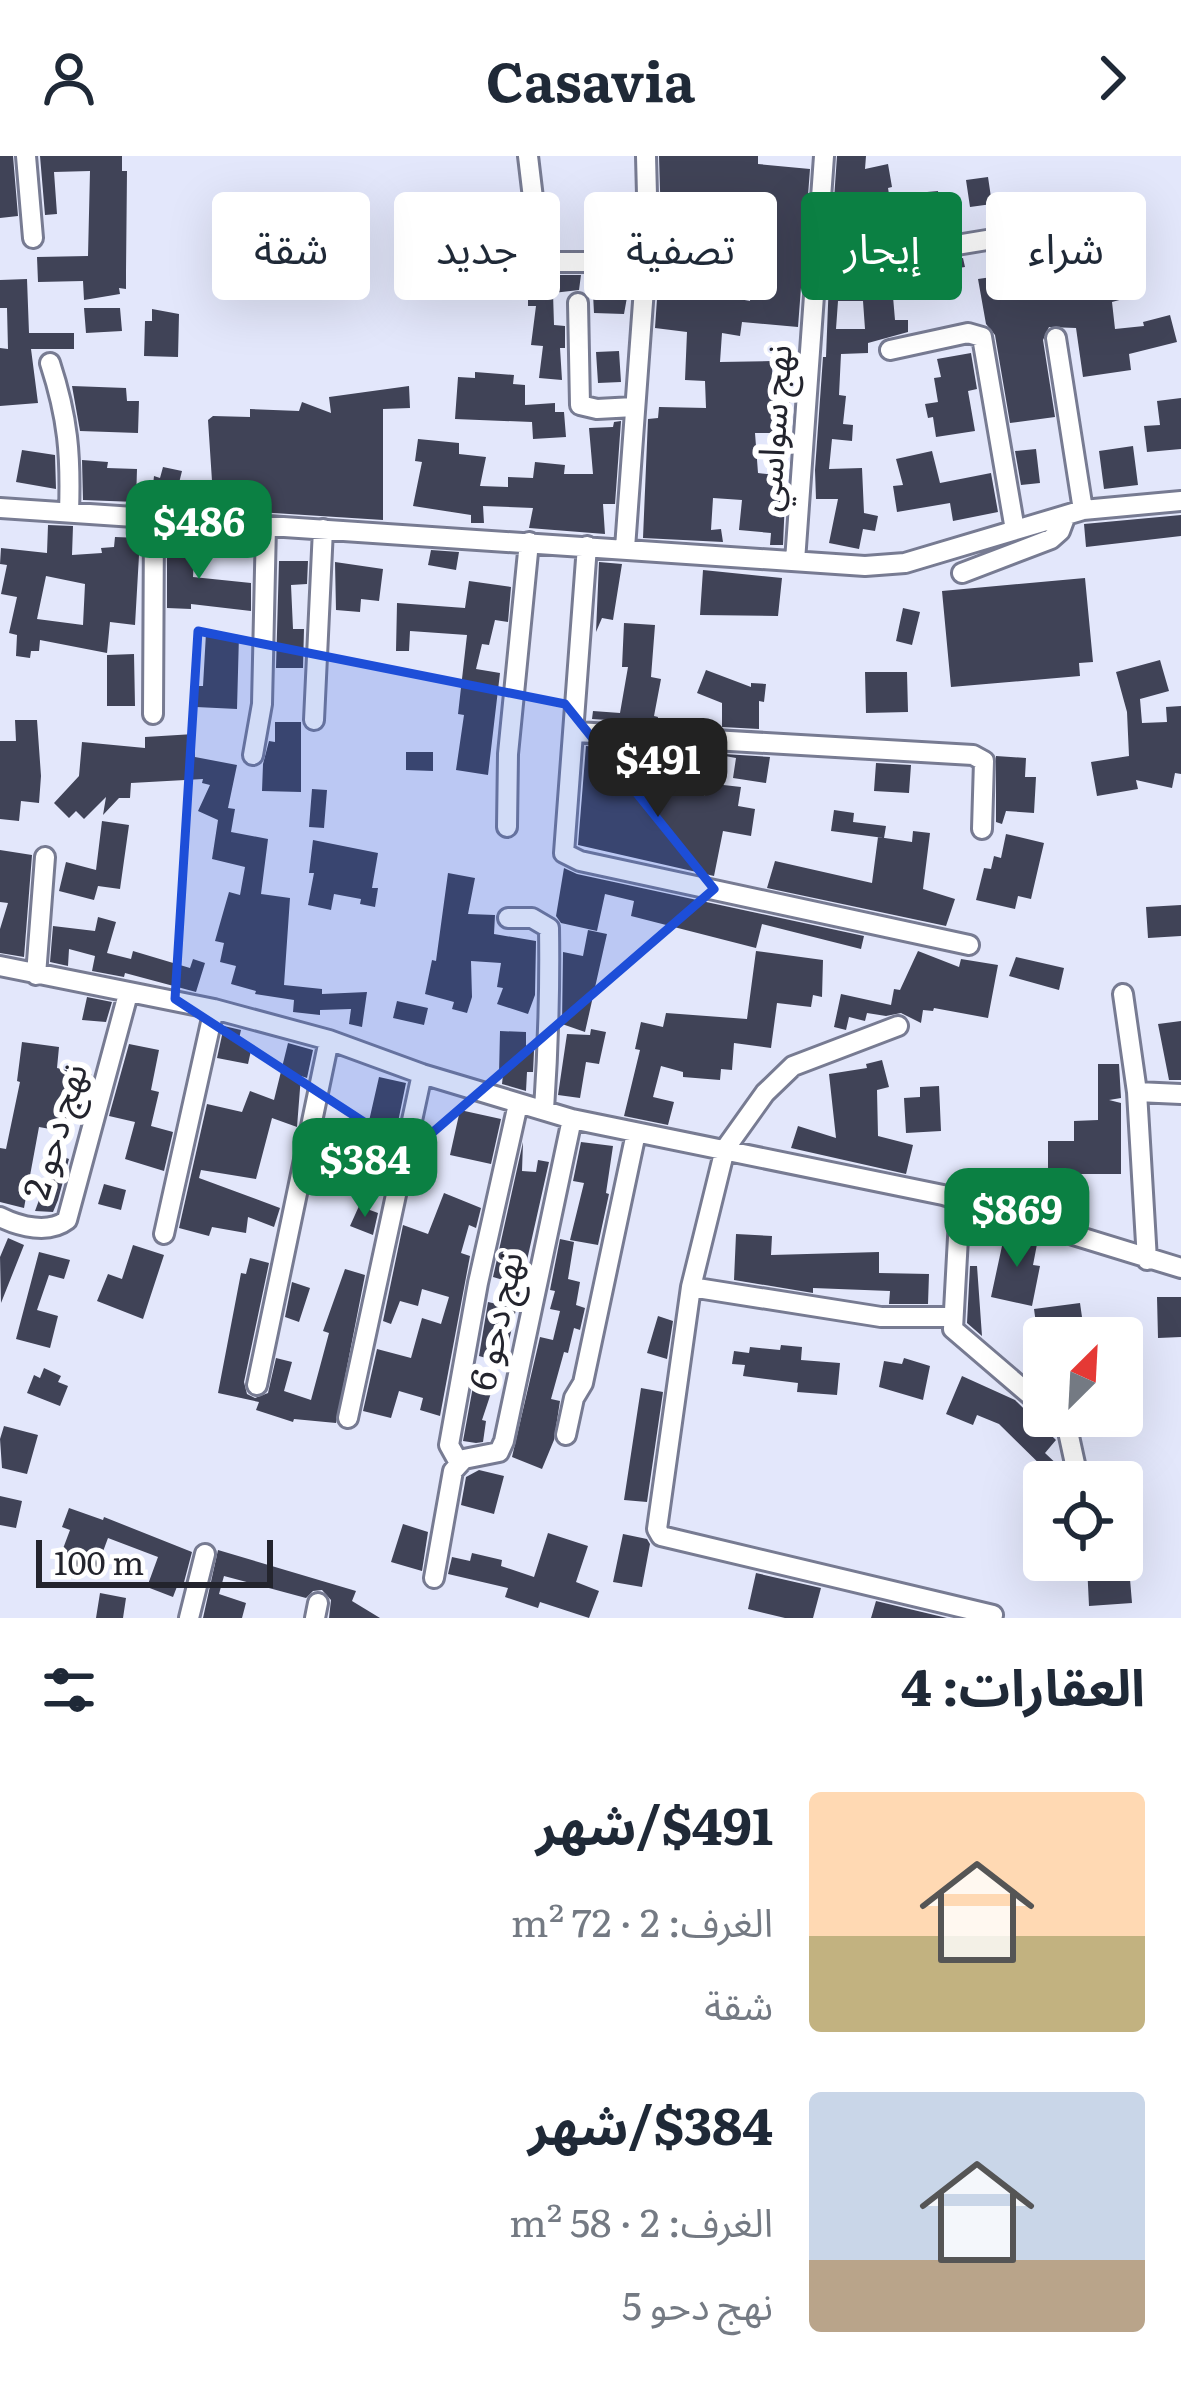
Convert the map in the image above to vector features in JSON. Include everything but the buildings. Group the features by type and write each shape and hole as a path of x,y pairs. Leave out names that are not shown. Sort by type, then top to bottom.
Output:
{"street":[{"path":"26,156 33,238"},
{"path":"528,156 532,258 584,262"},
{"path":"646,156 646,192"},
{"name":"نهج سواسي","path":"822,192 824,156"},
{"path":"625,548 643,300"},
{"name":"نهج سواسي","path":"796,562 815,300"},
{"path":"578,303 580,404 597,409 634,407"},
{"path":"890,350 968,332 982,337 1016,530"},
{"path":"962,573 1051,538 1075,513 1056,338"},
{"path":"50,363 67,414 69,512"},
{"path":"0,508 865,566 905,563 1075,513 1181,501"},
{"path":"153,714 154,518"},
{"path":"253,755 262,704 266,525"},
{"path":"314,720 322,529"},
{"path":"507,827 508,754 529,542"},
{"path":"587,546 564,853 572,859 969,945"},
{"path":"576,731 973,755 984,761 982,829"},
{"path":"36,975 46,857"},
{"path":"508,917 532,917 549,928 546,1013 550,1043 544,1110"},
{"path":"0,967 214,1009 329,1040 572,1119 960,1201 1181,1268"},
{"name":"نهج دحو 2","path":"0,1217 38,1228 57,1228 67,1220 128,994"},
{"path":"1123,994 1137,1092 1147,1259"},
{"path":"164,1234 214,1009"},
{"path":"898,1026 793,1066 765,1093 725,1149 691,1287 656,1518 661,1535 993,1615"},
{"path":"256,1384 329,1040"},
{"path":"347,1418 422,1074"},
{"path":"1137,1092 1181,1094"},
{"path":"434,1578 445,1504 459,1463 449,1444 478,1283 518,1104"},
{"name":"نهج دحو 6","path":"459,1463 499,1452 504,1441 572,1119"},
{"path":"566,1436 574,1398 583,1383 636,1133"},
{"path":"960,1201 953,1330 1023,1389"},
{"path":"691,1287 880,1317 953,1317"},
{"path":"189,1618 206,1554"}],"highlighted area":[{"path":"198,631 565,704 714,889 410,1152 175,999"}]}
